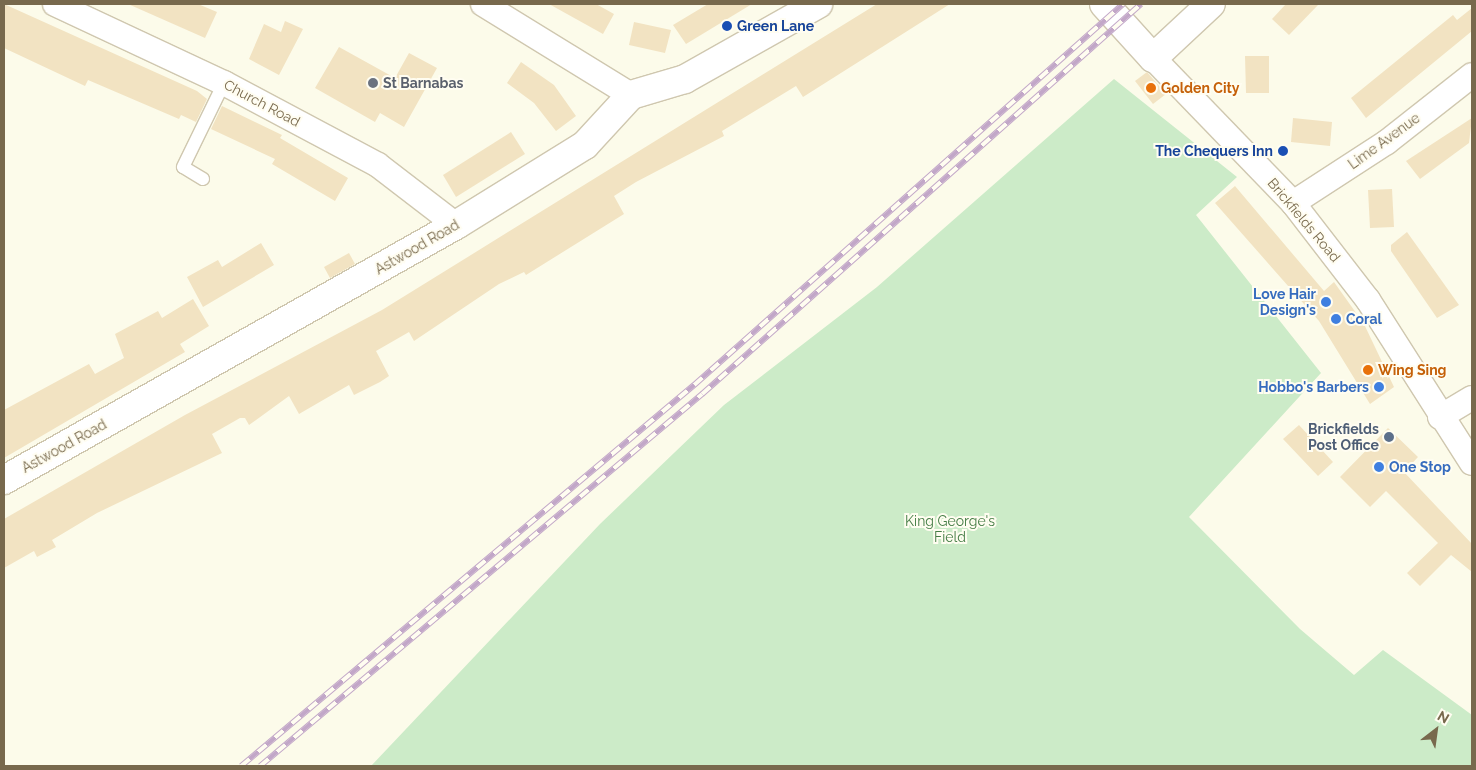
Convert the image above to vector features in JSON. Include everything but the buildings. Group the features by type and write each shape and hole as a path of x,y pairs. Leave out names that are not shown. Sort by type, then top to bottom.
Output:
{"main road":[{"path":"631,95 685,79 818,4"},
{"name":"Brickfields Road","path":"1104,4 1153,58"},
{"path":"1153,58 1211,4"},
{"name":"Astwood Road","path":"4,480 456,225 586,145 631,95"}],"street":[{"name":"Church Road","path":"55,4 224,83 378,165 456,225"},
{"path":"483,4 631,95"},
{"name":"Brickfields Road","path":"1153,58 1293,203 1368,300 1440,417 1472,463"},
{"name":"Lime Avenue","path":"1293,203 1386,142 1472,75"},
{"path":"1440,417 1472,398"}],"lane":[{"path":"203,179 183,167 224,83"}],"green space":[{"name":"King George's Field","path":"1114,79 1237,177 1196,215 1321,373 1189,517 1300,629 1354,675 1383,650 1472,715 1472,766 371,766 600,524 724,405 877,287"}],"railway":[{"path":"241,766 694,385 1123,4"},
{"path":"260,766 702,394 1141,4"}],"place":[{"name":"Green Lane","path":"727,26"},
{"name":"St Barnabas","path":"373,83"},
{"name":"Golden City","path":"1151,88"},
{"name":"The Chequers Inn","path":"1283,151"},
{"name":"Love Hair Design's","path":"1326,302"},
{"name":"Coral","path":"1336,319"},
{"name":"Wing Sing","path":"1368,370"},
{"name":"Hobbo's Barbers","path":"1379,387"},
{"name":"Brickfields Post Office","path":"1389,437"},
{"name":"One Stop","path":"1379,467"}]}
